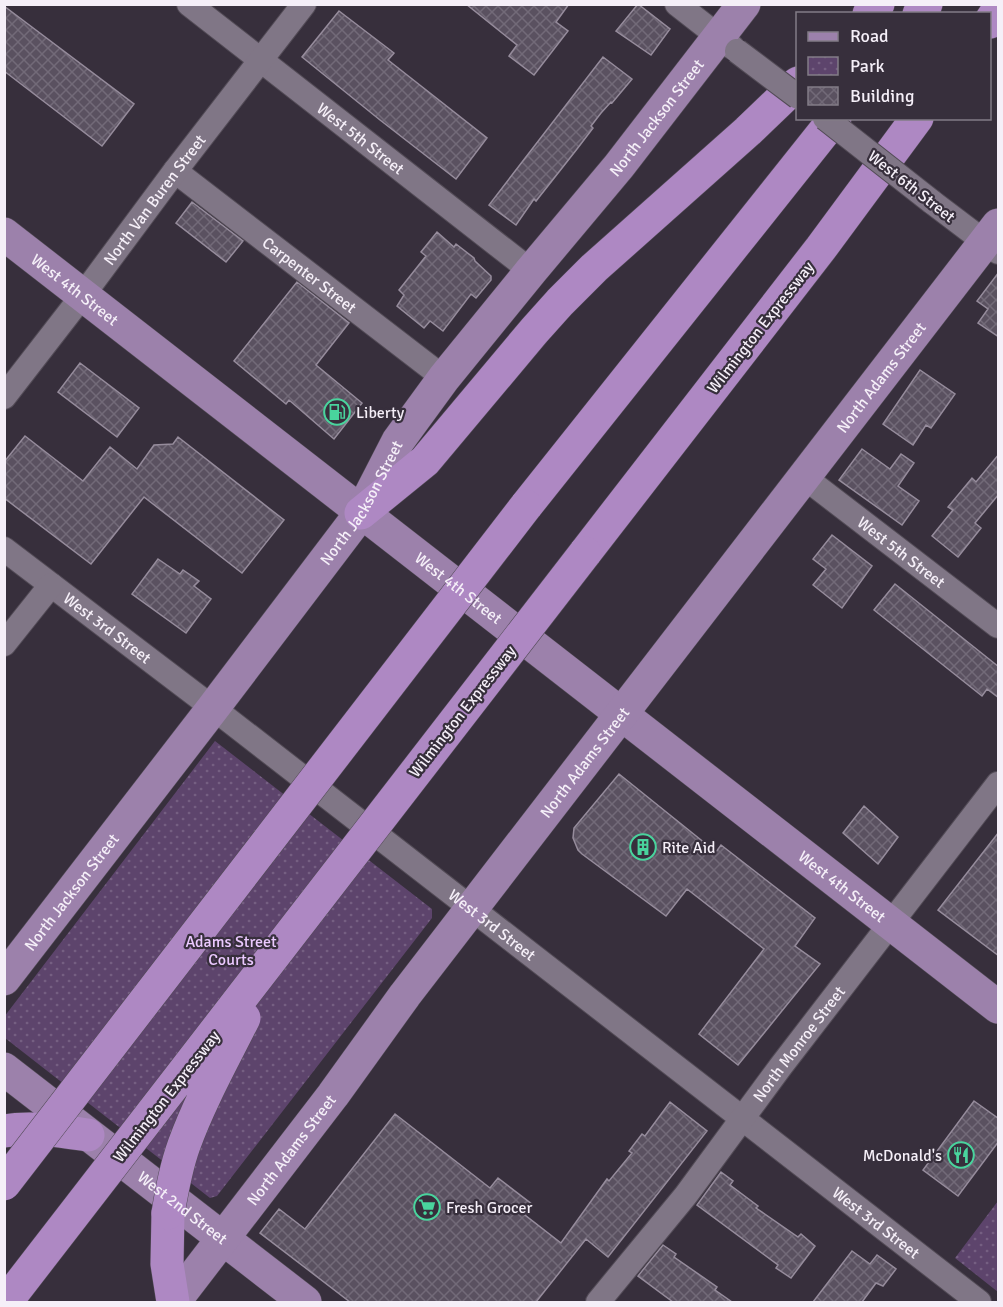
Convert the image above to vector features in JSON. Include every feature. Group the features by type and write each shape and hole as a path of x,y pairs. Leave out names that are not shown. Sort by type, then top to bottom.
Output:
{"highway":[{"path":"361,513 425,461 526,339 594,268 748,131 796,85"},
{"path":"4,1184 526,506 833,120"},
{"name":"Wilmington Expressway","path":"6,1302 820,248 916,120"},
{"path":"820,248 911,148 932,120"},
{"path":"174,1302 167,1264 167,1236 168,1213 178,1166 184,1146 217,1073 278,950"},
{"path":"4,1131 46,1130 88,1135"}],"main road":[{"name":"North Jackson Street","path":"4,979 361,513 398,441 444,378 620,166 728,44 744,4"},
{"name":"West 4th Street","path":"4,234 999,1007"},
{"name":"North Adams Street","path":"174,1302 224,1240 405,995 621,714 804,477 994,240"},
{"name":"West 2nd Street","path":"4,1069 305,1302"}],"street":[{"name":"West 5th Street","path":"189,4 531,271"},
{"name":"North Van Buren Street","path":"4,397 304,4"},
{"path":"677,4 796,95"},
{"name":"West 6th Street","path":"828,120 932,202 994,240"},
{"name":"Carpenter Street","path":"175,171 444,378"},
{"name":"West 5th Street","path":"804,477 999,626"},
{"name":"West 3rd Street","path":"4,549 472,908 979,1302"},
{"path":"4,644 51,585"},
{"name":"North Monroe Street","path":"598,1302 686,1195 742,1118 999,784"}],"green space":[{"name":"Adams Street Courts","path":"215,741 432,909 432,918 217,1196 210,1198 5,1038 4,1017"},
{"path":"998,1201 998,1292 955,1258"}],"building":[{"path":"466,4 569,4 556,22 568,31 534,75 509,56 517,45"},
{"path":"638,4 670,29 651,55 616,31"},
{"path":"4,6 134,104 102,146 4,71"},
{"path":"339,11 394,53 388,60 487,138 456,179 302,57"},
{"path":"603,57 632,79 601,113 591,126 593,128 536,201 534,199 516,225 489,205"},
{"path":"192,202 243,241 226,262 176,223"},
{"path":"437,232 454,247 456,244 474,258 491,276 491,280 476,298 471,294 443,331 430,321 424,328 397,306 404,295 399,290 426,256 421,252"},
{"path":"999,272 999,337 978,323 988,309 977,301"},
{"path":"297,282 349,323 316,365 362,403 334,439 289,400 286,404 234,361"},
{"path":"80,363 139,408 117,437 58,392"},
{"path":"920,370 955,394 931,428 926,425 913,445 883,424"},
{"path":"25,436 83,481 110,447 137,469 154,445 173,444 178,437 284,520 242,573 144,497 91,564 4,498 4,462"},
{"path":"862,449 890,469 901,454 914,463 898,486 919,501 902,525 839,480"},
{"path":"999,454 999,494 975,523 981,528 958,557 932,536 953,510 948,507 972,478 976,482"},
{"path":"832,535 872,566 842,608 813,585 826,569 813,559"},
{"path":"158,559 180,574 183,570 199,581 194,586 211,599 186,633 132,594"},
{"path":"895,584 999,667 999,698 987,689 982,696 874,610"},
{"path":"619,774 716,852 721,845 815,918 795,946 820,964 738,1065 699,1034 764,949 687,889 666,916 578,850 573,838 574,828"},
{"path":"864,806 898,837 878,864 843,833"},
{"path":"999,832 999,956 938,910"},
{"name":"McDonald's","path":"974,1101 999,1119 999,1141 958,1196 923,1170"},
{"name":"Fresh Grocer","path":"670,1102 707,1131 608,1257 586,1239 536,1302 350,1302 260,1233 279,1209 305,1229 395,1114 490,1188 498,1178 533,1205 525,1215 561,1243 607,1179 609,1181 632,1153 629,1151 642,1134 645,1136"},
{"path":"721,1172 733,1181 730,1185 758,1206 756,1208 798,1237 801,1234 815,1246 791,1278 776,1268 778,1265 697,1205"},
{"path":"663,1245 676,1254 674,1257 717,1287 715,1290 732,1302 673,1302 638,1276"},
{"path":"852,1251 870,1264 877,1255 896,1269 883,1286 876,1283 862,1302 813,1302"}],"place":[{"name":"Liberty","path":"337,412"},
{"name":"Rite Aid","path":"643,847"},
{"name":"McDonald's","path":"961,1155"},
{"name":"Fresh Grocer","path":"427,1207"}]}
